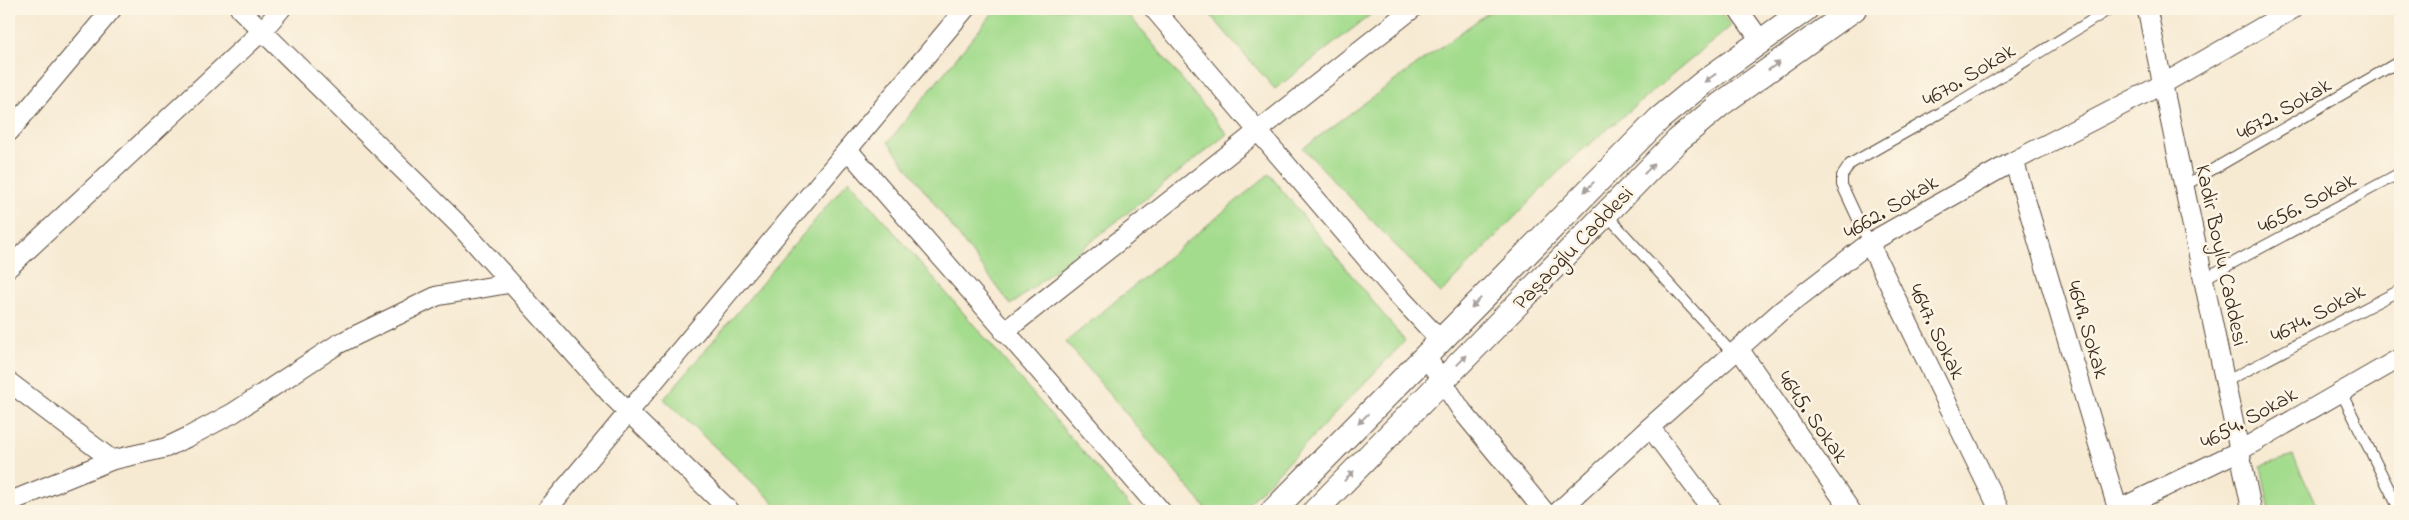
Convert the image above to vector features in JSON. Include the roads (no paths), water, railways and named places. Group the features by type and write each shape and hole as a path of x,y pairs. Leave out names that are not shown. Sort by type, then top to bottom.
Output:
{"street":[{"path":"9,132 112,9"},
{"path":"240,9 458,224 629,413 730,511"},
{"path":"9,267 262,31 281,9"},
{"path":"546,511 965,9"},
{"path":"1154,9 1396,293 1433,347 1442,381 1462,411 1544,511"},
{"path":"1004,332 1412,9"},
{"path":"1738,9 1761,41"},
{"name":"Paşaoğlu Caddesi","path":"1273,511 1658,119 1806,9"},
{"name":"Paşaoğlu Caddesi","path":"1314,511 1678,140 1721,104 1854,9"},
{"name":"Kadir Boylu Caddesi","path":"2147,9 2252,511"},
{"name":"4662. Sokak","path":"1559,511 1781,311 1869,243 2014,162 2163,84 2293,9"},
{"path":"848,150 1161,511"},
{"name":"4649. Sokak","path":"2014,162 2116,510"},
{"name":"4647. Sokak","path":"1869,243 2000,511"},
{"path":"9,502 112,460 165,448 188,437 233,413 338,344 437,296 511,283"},
{"name":"4645. Sokak","path":"1736,351 1851,511"},
{"name":"4654. Sokak","path":"2116,510 2240,451 2400,358"},
{"path":"9,382 112,460"},
{"path":"1650,427 1713,511"}],"lane":[{"name":"4670. Sokak","path":"1846,170 1857,160 1973,94 2110,9"},
{"name":"4672. Sokak","path":"2184,186 2400,61"},
{"name":"4647. Sokak","path":"1846,170 1842,176 1842,185 1869,243"},
{"name":"4656. Sokak","path":"2204,279 2400,173"},
{"name":"4645. Sokak","path":"1605,213 1736,351"},
{"name":"4674. Sokak","path":"2225,382 2400,290"},
{"path":"2341,392 2400,511"}]}
